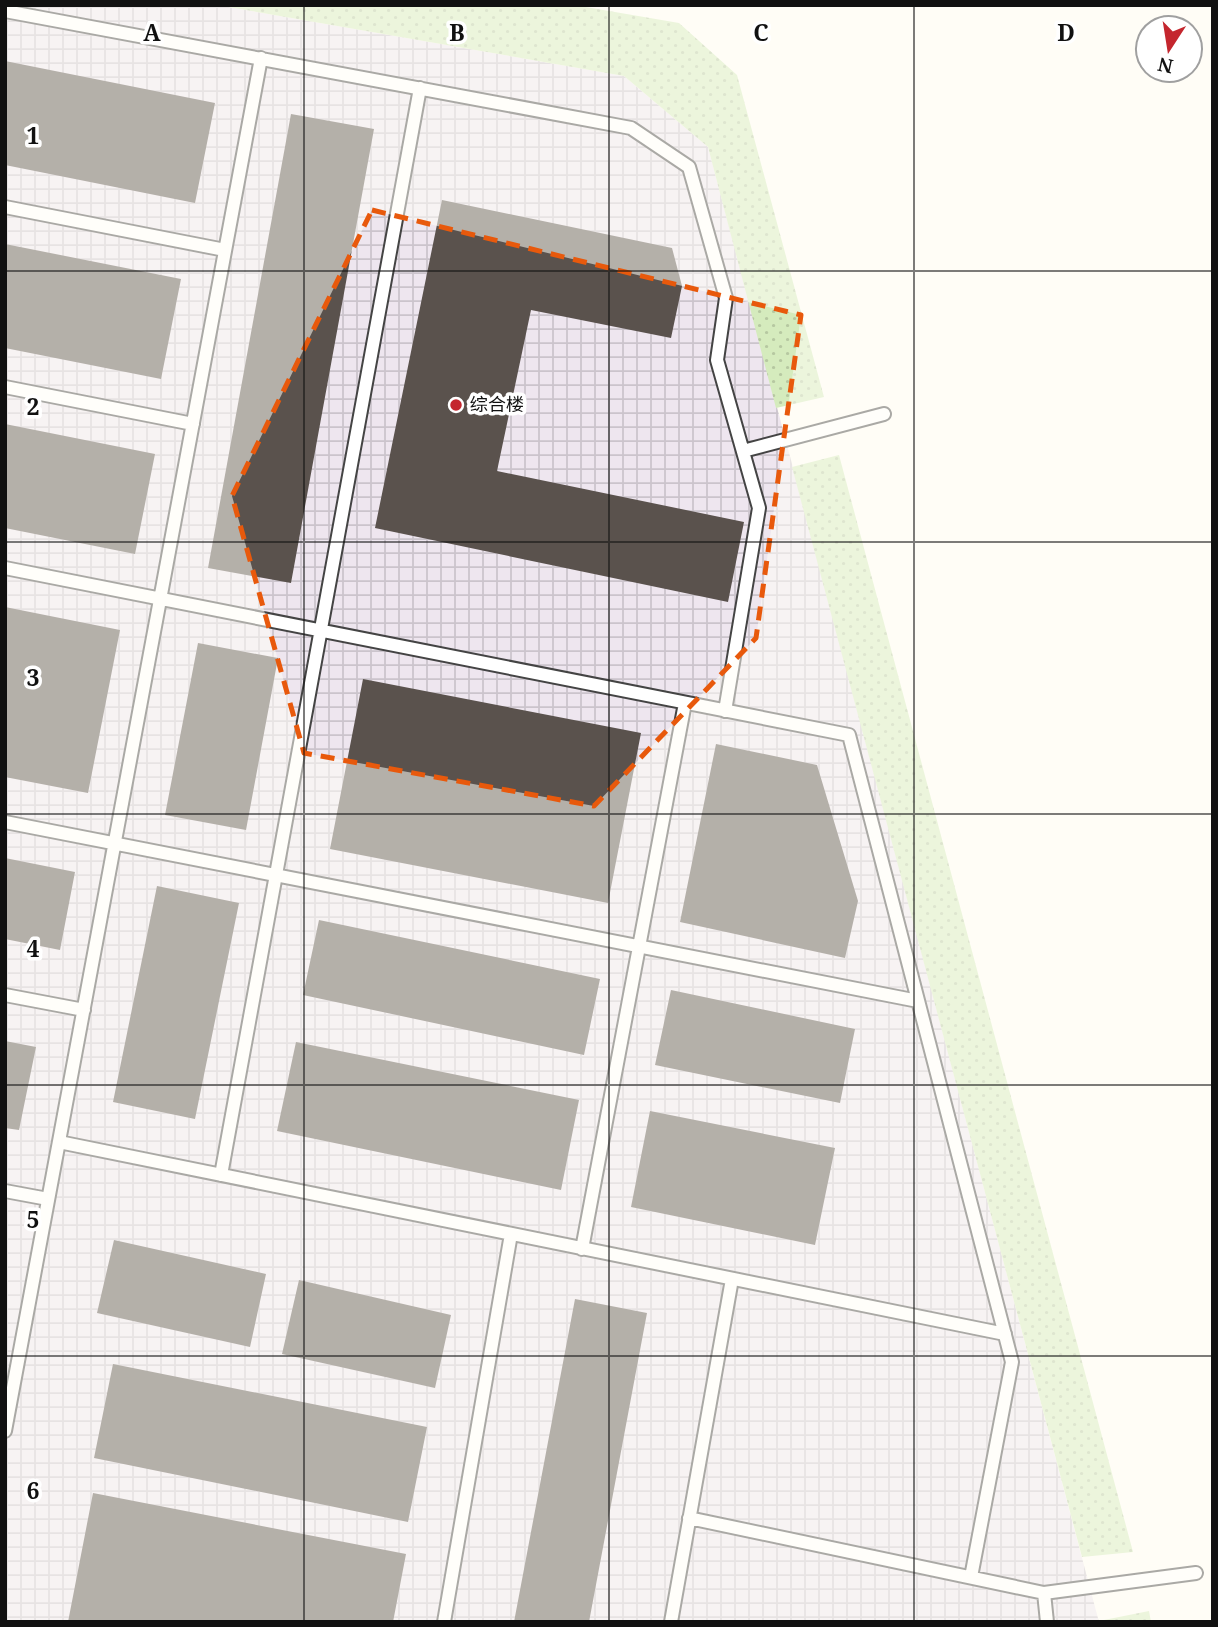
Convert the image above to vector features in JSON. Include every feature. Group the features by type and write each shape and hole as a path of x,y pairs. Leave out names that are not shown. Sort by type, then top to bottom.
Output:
{"lane":[{"path":"5,11 631,128 689,167 726,298 717,360 759,508 725,711"},
{"path":"5,1431 261,58"},
{"path":"221,1175 420,88"},
{"path":"5,207 225,250"},
{"path":"5,387 193,424"},
{"path":"743,451 884,414"},
{"path":"5,568 849,736 1012,1362 971,1577"},
{"path":"582,1249 685,703"},
{"path":"5,822 918,1001"},
{"path":"5,995 84,1010"},
{"path":"59,1142 1004,1335"},
{"path":"5,1191 48,1199"},
{"path":"444,1622 511,1234"},
{"path":"671,1622 732,1279"},
{"path":"689,1518 1044,1593 1196,1573"},
{"path":"1044,1593 1047,1622"}],"highlighted area":[{"path":"372,210 801,315 756,638 594,806 304,753 232,496"}],"shaded area":[{"path":"5,5 217,5 624,76 708,147 1099,1622 5,1622"}],"green space":[{"path":"217,5 574,5 679,23 737,75 824,397 776,408 708,147 624,76"},
{"path":"839,455 1133,1552 1082,1557 792,467"},
{"path":"1149,1611 1151,1622 1095,1622 1099,1621"}],"building":[{"path":"5,61 215,103 195,203 5,165"},
{"path":"291,114 374,129 291,583 208,568"},
{"name":"综合楼","path":"442,200 672,248 682,286 671,338 531,310 497,471 744,522 728,602 375,528"},
{"path":"5,244 181,279 161,379 5,348"},
{"path":"5,424 155,454 135,554 5,528"},
{"path":"5,607 120,630 88,793 5,777"},
{"path":"198,643 278,658 246,830 165,815"},
{"path":"363,679 641,733 608,903 330,849"},
{"path":"716,744 817,765 858,901 845,958 680,922"},
{"path":"5,858 75,872 60,950 5,939"},
{"path":"157,886 239,903 195,1119 113,1102"},
{"path":"319,920 600,979 584,1055 303,995"},
{"path":"671,990 855,1029 840,1103 655,1065"},
{"path":"5,1041 36,1047 19,1130 5,1128"},
{"path":"296,1042 579,1100 561,1190 277,1131"},
{"path":"650,1111 835,1148 815,1245 631,1207"},
{"path":"114,1240 266,1274 250,1347 97,1313"},
{"path":"299,1280 451,1315 435,1388 282,1354"},
{"path":"575,1299 647,1313 589,1622 514,1622"},
{"path":"113,1364 427,1427 408,1522 94,1458"},
{"path":"93,1493 406,1554 393,1622 68,1622"}],"place":[{"name":"综合楼","path":"456,405"}]}
